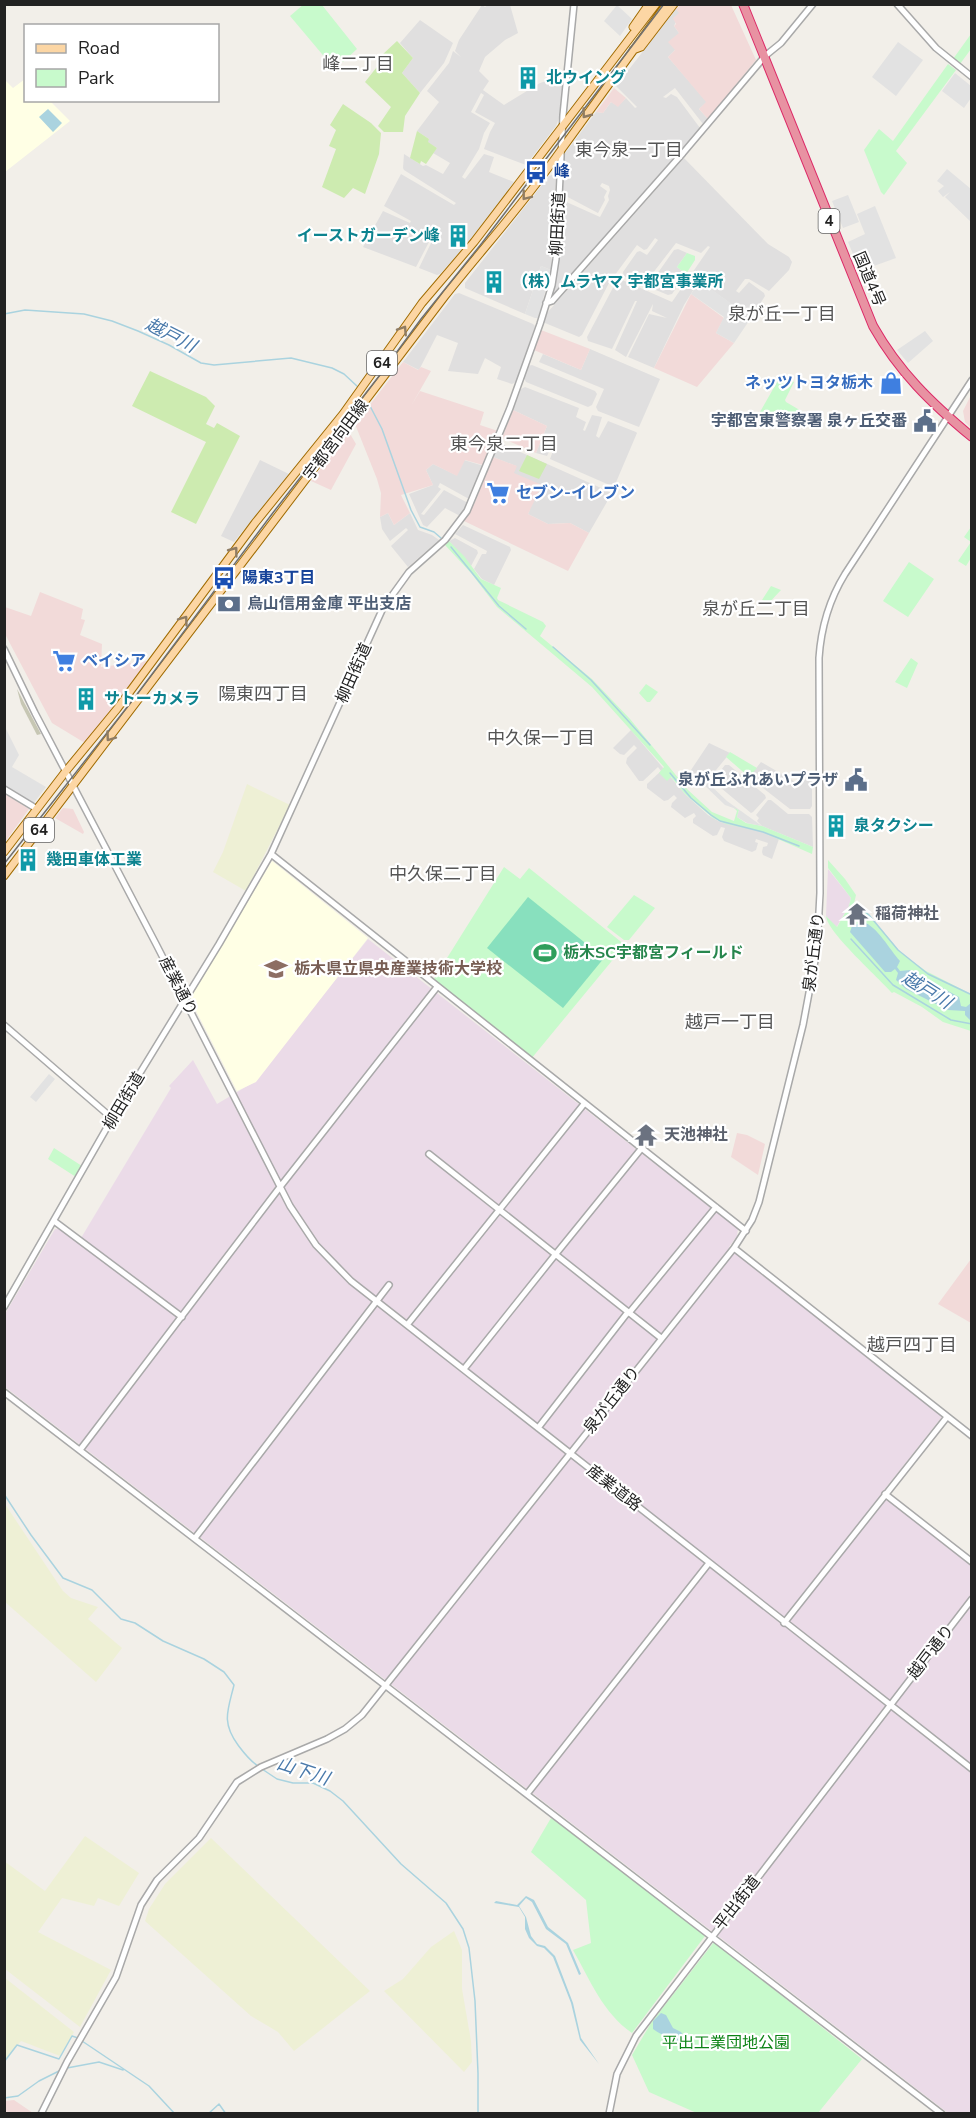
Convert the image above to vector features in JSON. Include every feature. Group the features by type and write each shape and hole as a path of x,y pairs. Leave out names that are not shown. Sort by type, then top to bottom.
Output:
{"highway":[{"name":"国道4号","path":"743,4 873,326 904,374 947,417 972,437"}],"main road":[{"path":"616,55 650,4"},
{"name":"宇都宮向田線","path":"4,852 130,692 274,499 343,414 422,303 474,242 656,4"},
{"name":"宇都宮向田線","path":"4,876 445,296 485,249 667,4"},
{"path":"633,50 641,47 674,4"}],"street":[{"name":"柳田街道","path":"4,1307 271,854 383,608 409,572 454,531 472,502 520,382 546,303 556,259 561,149 574,4"},
{"path":"546,303 552,301 813,4"},
{"path":"897,4 936,48 972,77"},
{"name":"泉が丘通り","path":"41,2114 67,2062 116,1977 141,1905 157,1880 199,1838 237,1782 261,1767 327,1739 362,1716 746,1231 756,1212 767,1171 809,997 817,950 820,893 819,658 824,621 839,583 972,380"},
{"path":"4,649 73,786"},
{"name":"産業通り","path":"73,786 280,1187"},
{"path":"4,789 37,809"},
{"path":"271,854 746,1231"},
{"path":"80,1450 436,987"},
{"path":"4,1025 113,1119"},
{"path":"407,1325 584,1104"},
{"path":"464,1369 641,1149"},
{"path":"429,1154 662,1338"},
{"name":"産業道路","path":"280,1187 302,1227 341,1273 972,1769"},
{"path":"538,1428 716,1207"},
{"path":"54,1221 182,1317"},
{"path":"734,1248 972,1436"},
{"path":"195,1538 389,1286"},
{"path":"4,1392 942,2114"},
{"path":"784,1623 947,1417"},
{"path":"885,1494 972,1562"},
{"path":"527,1794 709,1563"},
{"name":"越戸通り","path":"890,1705 972,1599"},
{"name":"平出街道","path":"609,2114 617,2074 631,2044 890,1705"}],"shaded area":[{"path":"686,4 731,5 756,60 708,119 699,109 706,102 668,57 675,50 668,42 679,33 674,26 676,24 673,18 679,13 676,9"},
{"path":"482,5 485,7 510,5 518,33 505,40 485,57 479,71 489,81 483,90 504,105 540,83 561,76 563,78 559,118 556,126 526,165 484,149 495,123 475,112 484,95 481,93 471,112 490,123 479,149 462,177 465,179 484,154 494,157 489,172 514,182 467,244 437,275 419,268 431,243 429,242 416,267 363,247 383,211 410,223 411,221 384,206 401,174 454,205 456,203 404,170 404,154 423,166 426,165 443,174 450,163 433,153 437,148 427,142 429,139 417,131 439,102 427,91 449,63 453,51 461,57 455,51 459,40"},
{"path":"617,5 632,19 620,36 604,21"},
{"path":"676,9 680,13 674,26 679,33 675,50 668,57 707,102 699,109 708,119 703,124 675,88 663,97 666,98 671,94 677,97 700,128 556,293 552,292 561,250 562,200 600,217 609,200 610,190 609,186 602,183 600,186 607,191 598,213 562,194 563,159 566,152 596,112 603,113 611,102 618,106 626,98 635,108 637,107 616,86"},
{"path":"420,20 453,43 444,63 420,93 402,73 413,58 400,43"},
{"path":"898,42 923,60 896,96 872,77"},
{"path":"955,73 971,86 971,98 964,108 942,91"},
{"path":"4,79 13,88 24,80 24,102 51,102 70,121 5,172"},
{"path":"614,88 626,98 618,107 611,102 603,113 596,112"},
{"path":"684,158 768,244 789,257 792,262 789,270 769,291 745,279 736,291 739,293 749,282 764,293 765,296 751,318 699,281 684,305 654,368 628,357 649,314 667,318 652,311 653,304 626,357 615,350 637,301 612,349 588,341 587,337 617,280 620,279 672,302 710,247 708,246 701,253 676,243 646,282 641,284 624,276 623,272 637,252 640,251 647,255 658,240 655,238 647,249 644,250 637,245 609,283 582,335 579,337 545,323 543,321 547,313"},
{"path":"947,169 971,189 971,222 945,197 950,192 943,197 938,191 944,186 937,181"},
{"path":"552,175 556,176 551,270 541,266 525,314 465,288 465,283"},
{"path":"848,195 859,222 843,228 832,201"},
{"path":"875,206 896,258 860,271 848,242 865,234 857,214"},
{"path":"678,249 687,253 677,267 686,274 672,294 668,295 651,288 650,284 674,250"},
{"path":"541,266 551,270 538,318 535,318 525,314"},
{"path":"700,281 751,318 734,343 716,333 724,317 691,294"},
{"path":"459,293 535,326 516,382 512,384 497,379 501,367 485,358 478,374 448,371 458,343 437,335 419,370 403,362 455,294"},
{"path":"691,294 724,318 716,333 734,343 697,387 654,368"},
{"path":"541,330 590,349 581,370 534,350"},
{"path":"925,331 933,341 908,363 897,350"},
{"path":"590,349 660,379 639,427 598,411 596,407 604,389 539,362 543,354 581,370"},
{"path":"403,362 418,370 421,367 431,371 411,406 420,391 484,412 480,425 498,431 483,465 465,460 457,476 433,464 426,470 433,485 401,495 410,513 394,525 388,513 380,517 381,493 355,424"},
{"path":"532,365 595,391 597,394 592,405 588,407 526,382 524,378 528,366"},
{"path":"525,387 579,408 576,417 586,422 583,430 585,431 592,415 602,417 596,436 599,438 608,421 637,433 614,487 550,459 556,443 554,441 547,456 536,453 547,426 513,410 521,389"},
{"path":"971,395 971,428 965,422 963,411"},
{"path":"513,410 547,426 536,453 502,438"},
{"path":"349,432 356,444 331,490 311,481"},
{"path":"500,443 610,492 611,495 589,533 570,523 548,524 528,514 530,509 513,472 516,466 493,457"},
{"path":"493,457 517,466 514,473 542,485 528,514 548,524 570,523 589,533 568,571 464,521 475,502"},
{"path":"260,460 289,474 234,542 221,536"},
{"path":"464,460 484,466 469,499 440,483 438,487 441,489 421,514 424,515 444,490 468,503 460,516 445,508 427,527 423,525 409,494 433,485 426,470 433,464 456,475"},
{"path":"388,513 394,525 410,513 418,530 439,540 408,567 391,546 408,530 406,528 390,541 382,529 380,517"},
{"path":"463,525 510,547 511,550 494,585 482,579 474,569 482,554 486,554 487,551 455,534"},
{"path":"455,538 477,550 478,553 471,566 449,541"},
{"path":"40,592 83,609 81,619 85,620 80,635 102,644 101,667 147,661 149,663 85,743 52,723 5,634 5,607 31,616"},
{"path":"17,689 41,734 37,735 21,704"},
{"path":"6,729 19,755 12,767 46,787 33,804 5,787 4,730"},
{"path":"631,730 685,794 708,815 720,822 760,831 779,839 772,859 763,855 762,852 763,847 768,843 756,839 755,842 758,843 756,850 752,852 724,841 722,837 725,828 721,827 717,835 713,836 693,823 696,816 694,813 685,818 671,807 677,798 674,795 664,801 647,788 647,784 661,771 658,767 643,781 639,781 626,763 627,758 637,748 634,745 624,755 613,748"},
{"path":"709,743 730,753 712,775 707,775 701,782 691,770"},
{"path":"761,762 797,783 807,779 812,780 810,809 790,809 749,777"},
{"path":"725,765 729,765 765,795 766,798 753,812 751,813 715,783 715,778"},
{"path":"704,779 727,801 762,826 747,823 737,817 739,810 725,805 701,782"},
{"path":"247,784 290,805 246,891 213,872 223,852"},
{"path":"5,794 29,809 5,842"},
{"path":"768,800 788,814 809,814 812,817 813,847 762,826 757,821 759,818 756,815"},
{"path":"63,808 73,809 83,834 55,818"},
{"name":"栃木県立県央産業技術大学校","path":"272,861 368,938 256,1082 237,1091 190,999"},
{"path":"828,869 851,898 836,928 826,916"},
{"path":"368,939 738,1229 737,1236 729,1247 941,1416 881,1494 971,1566 971,2113 948,2113 5,1387 5,1314 55,1229 59,1229 78,1243 171,1088 169,1086 193,1060 217,1104 254,1082"},
{"path":"49,1074 55,1079 36,1102 30,1097"},
{"path":"737,1133 765,1144 758,1175 731,1157"},
{"path":"971,1259 971,1323 938,1304"},
{"path":"5,1504 63,1591 71,1598 98,1607 88,1619 122,1648 96,1682 5,1602"},
{"path":"85,1836 139,1873 119,1906 98,1898 94,1906 62,1898 38,1932 111,1970 80,2027 5,1969 4,1861 45,1891"},
{"path":"211,1838 370,1991 294,2051 278,2032 251,2016 145,1921 149,1909 165,1884"},
{"path":"454,1931 462,1950 462,1989 471,2041 472,2062 464,2072 384,1991 403,1979 431,1947"},
{"path":"5,1978 74,2032 60,2056 21,2041 5,2060"},
{"path":"14,2100 33,2113 5,2113 5,2101"}],"green space":[{"path":"304,4 322,5 357,49 343,62 335,53 327,60 290,16"},
{"path":"971,34 971,49 960,64 953,59"},
{"path":"397,41 413,58 402,73 420,93 405,116 403,132 384,132 378,126 391,107 365,82 384,58 382,55"},
{"path":"948,64 956,70 896,151 907,163 884,195 864,150 879,129 893,141"},
{"path":"343,104 371,123 381,133 379,154 365,194 353,188 344,198 322,187 336,149 329,146 336,130 330,125"},
{"path":"417,131 437,148 426,164 421,161 420,164 410,158"},
{"path":"687,253 695,256 695,260 686,274 677,267"},
{"path":"150,371 206,397 215,406 206,424 214,428 217,423 240,436 196,524 171,512 206,442 132,406"},
{"path":"781,375 794,382 786,402 803,412 794,426 760,412"},
{"path":"527,455 547,464 539,479 519,471"},
{"path":"971,527 971,542 964,537"},
{"path":"449,541 464,556 481,579 501,588 498,600 543,622 546,626 540,636 592,679 630,719 688,790 712,812 734,821 737,811 733,807 739,810 737,817 746,823 762,826 813,847 812,854 760,831 726,824 713,818 685,794 671,777 667,781 659,773 664,767 592,687 497,607 471,573 445,545"},
{"path":"971,542 971,558 966,566 958,561"},
{"path":"909,562 934,579 908,617 883,601"},
{"path":"771,586 781,590 768,604 762,600"},
{"path":"911,658 918,663 907,688 895,682"},
{"path":"646,684 658,692 650,702 647,702 639,693"},
{"path":"730,752 757,768 749,777 726,757"},
{"path":"828,860 856,895 852,912 856,917 866,911 901,953 926,971 971,994 971,1031 943,1022 922,1007 892,993 835,933 826,916 837,927 851,898 828,868"},
{"path":"504,867 520,879 529,868 625,945 531,1059 432,982"},
{"path":"634,895 655,908 629,940 624,940 607,927"},
{"name":"栃木SC宇都宮フィールド","path":"528,897 604,958 563,1008 487,948"},
{"path":"54,1148 82,1166 76,1177 48,1159"},
{"path":"551,1818 603,1855 705,1936 632,2033 605,2006 573,1950 591,1943 586,1900 531,1852"},
{"name":"平出工業団地公園","path":"714,1942 862,2059 818,2113 699,2114 649,2092 632,2055 651,2023"}],"water":[{"path":"48,109 62,123 53,132 39,117"},
{"path":"863,922 878,933 900,961 897,967 900,971 910,970 959,997 961,1006 966,1007 971,1003 971,1021 965,1015 965,1011 948,1010 906,989 896,980 898,973 895,969 885,972 850,932 852,926"},
{"path":"526,1896 534,1900 548,1927 568,1943 581,1974 579,1975 566,1944 546,1929 532,1902 526,1898 519,1906 526,1917 531,1936 537,1944 545,1946 555,1956 573,2003 581,2038 599,2064 580,2040 571,2003 553,1957 529,1938 525,1929 525,1917 519,1907 494,1903 496,1901 517,1905"},
{"path":"661,2013 666,2015 673,2028 681,2032 689,2044 685,2050 653,2029 653,2021"}],"waterway":[{"name":"越戸川","path":"4,314 25,310 84,314 138,331 201,363 214,365 291,358 332,368 344,374 358,387"},
{"name":"越戸川","path":"370,406 382,429 411,510 420,527 434,532 441,538"},
{"name":"越戸川","path":"451,547 499,606 526,629"},
{"name":"越戸川","path":"553,647 591,680 650,745"},
{"name":"越戸川","path":"670,773 691,798 720,821 763,832 799,846"},
{"path":"863,910 898,950 928,974 972,995"},
{"name":"越戸川","path":"851,939 893,985 951,1020 972,1024"},
{"name":"山下川","path":"4,1494 63,1578 92,1590 121,1619 135,1623 163,1641 204,1659 224,1672 234,1685 227,1716 229,1729 242,1751 258,1766"},
{"name":"山下川","path":"262,1769 277,1779 293,1783 313,1783 330,1791 343,1801 401,1864 446,1903 463,1929 469,1948 475,2001 478,2114"},
{"path":"4,2062 17,2045 59,2059 72,2036 78,2038"},
{"path":"82,2041 149,2086 175,2114"},
{"path":"67,2068 99,2062 123,2070"},
{"path":"4,2098 18,2096 39,2081 59,2071"},
{"path":"208,2114 219,2104 226,2114"}],"tram line":[{"path":"4,864 132,701 272,514 664,4"}],"place":[{"name":"北ウイング","path":"528,78"},
{"name":"峰","path":"536,172"},
{"name":"イーストガーデン峰","path":"458,236"},
{"name":"（株）ムラヤマ 宇都宮事業所","path":"494,282"},
{"name":"ネッツトヨタ栃木","path":"891,383"},
{"name":"宇都宮東警察署 泉ヶ丘交番","path":"925,421"},
{"name":"セブン-イレブン","path":"498,493"},
{"name":"陽東3丁目","path":"224,578"},
{"name":"烏山信用金庫 平出支店","path":"229,604"},
{"name":"ベイシア","path":"64,661"},
{"name":"サトーカメラ","path":"86,699"},
{"name":"泉が丘ふれあいプラザ","path":"856,780"},
{"name":"泉タクシー","path":"836,826"},
{"name":"幾田車体工業","path":"28,860"},
{"name":"稲荷神社","path":"857,914"},
{"name":"栃木SC宇都宮フィールド","path":"545,953"},
{"name":"栃木県立県央産業技術大学校","path":"276,969"},
{"name":"天池神社","path":"646,1135"}],"district":[{"name":"峰二丁目","path":"358,64"},
{"name":"東今泉一丁目","path":"629,150"},
{"name":"泉が丘一丁目","path":"782,314"},
{"name":"東今泉二丁目","path":"504,444"},
{"name":"泉が丘二丁目","path":"756,609"},
{"name":"陽東四丁目","path":"263,694"},
{"name":"中久保一丁目","path":"541,738"},
{"name":"中久保二丁目","path":"443,874"},
{"name":"越戸一丁目","path":"730,1022"},
{"name":"越戸四丁目","path":"912,1345"}]}
